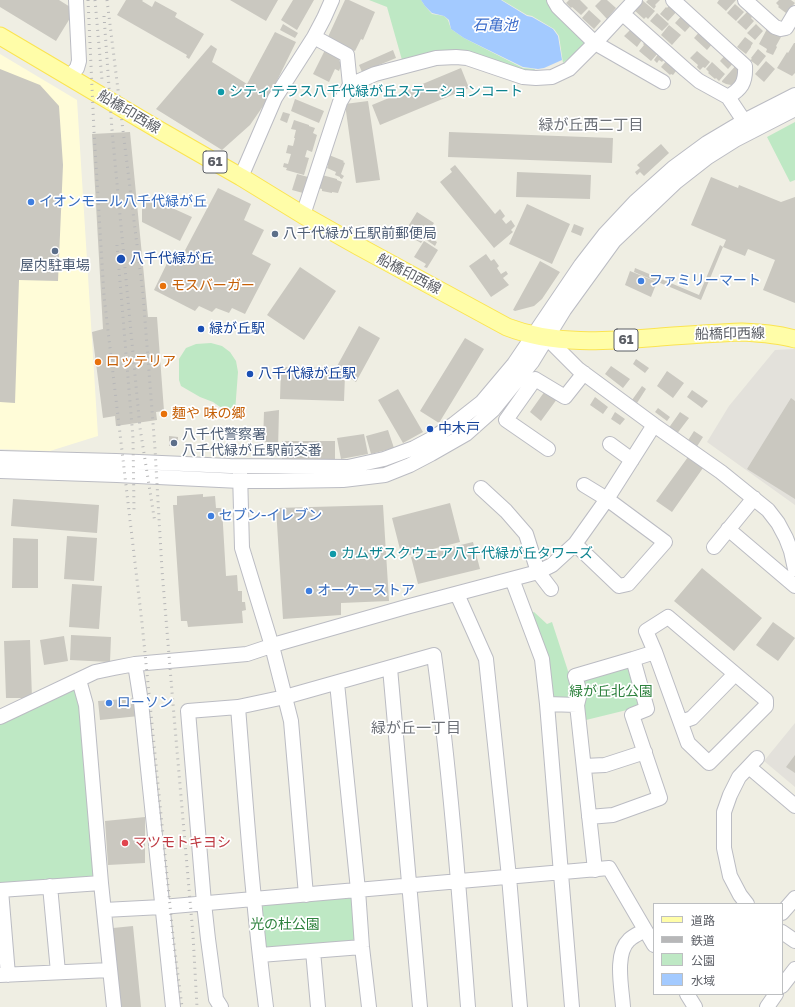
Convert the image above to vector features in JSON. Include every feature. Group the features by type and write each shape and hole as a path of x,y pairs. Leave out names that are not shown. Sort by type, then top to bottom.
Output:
{"main road":[{"name":"船橋印西線","path":"0,36 358,246 507,327 540,336 568,340 597,341 742,332 785,336 795,339"}],"street":[{"path":"69,77 77,68 79,61 76,0"},
{"path":"241,176 275,98 314,37 332,0"},
{"path":"554,0 558,7 595,43 663,82"},
{"path":"304,215 326,141 340,102 350,85 375,74 436,58 456,57 467,58 523,77 552,77 569,69 635,0"},
{"path":"673,0 745,66 746,75 743,85 728,97"},
{"path":"746,0 775,27 781,29 786,28 795,13"},
{"path":"623,14 699,81 728,97 744,121"},
{"path":"314,37 347,55 350,85"},
{"path":"0,471 240,481 343,480 385,475 410,465 466,434 493,410 532,362 540,336 581,265 605,234 635,202 673,168 707,143 744,121 795,95"},
{"path":"0,458 240,466 348,467 384,459 414,448 431,440 482,402 514,364 564,310 614,241 676,182 708,157 735,140 795,109"},
{"path":"540,336 578,369 721,472 768,510 778,523 793,553 795,569"},
{"path":"548,449 506,420 535,379 565,398 584,373"},
{"path":"0,717 95,672 135,664 248,654 538,572 552,565 575,544 607,499 654,425"},
{"path":"610,444 632,460"},
{"path":"240,466 242,548 272,646 291,721 306,894"},
{"path":"575,544 619,586 628,584 666,542 607,499 584,485"},
{"path":"481,488 506,510 526,534 538,572 551,589"},
{"path":"714,547 754,498"},
{"path":"728,530 795,586"},
{"path":"512,580 542,659 572,1007"},
{"path":"457,594 486,659 509,877 520,1007"},
{"path":"668,617 766,700 766,706 709,763 688,743 655,652 646,631 668,617"},
{"path":"595,870 577,705 580,693 575,676 655,652"},
{"path":"221,1007 216,999 208,939 188,711 238,707 285,697 434,655 441,702 468,1007"},
{"path":"589,817 613,815 660,798 632,715 647,709 633,659"},
{"path":"135,664 141,702 173,1007"},
{"path":"390,668 420,1007"},
{"path":"681,722 692,718 734,674"},
{"path":"79,680 86,705 101,883 114,1007"},
{"path":"337,683 369,1007"},
{"path":"546,704 577,705"},
{"path":"238,707 254,899 266,1007"},
{"path":"584,766 605,764 645,752"},
{"path":"746,903 740,895 730,876 724,848 724,812 739,777 753,763 795,806"},
{"path":"104,910 162,907 609,868 653,943"},
{"path":"101,883 0,890 4,975 110,970"},
{"path":"50,886 58,972"},
{"path":"783,912 795,898"},
{"path":"623,1007 620,963 623,948 629,940 645,930"},
{"path":"783,933 795,942"},
{"path":"260,955 362,947"},
{"path":"313,951 318,1007"},
{"path":"783,985 795,969"},
{"path":"767,1007 775,995"}],"shaded area":[{"name":"イオンモール八千代緑が丘","path":"0,54 77,100 98,436 50,451 0,449"},
{"path":"795,349 795,505 707,442 729,406 775,350"},
{"path":"795,723 795,787 764,761"}],"green space":[{"path":"369,0 421,0 432,14 444,16 448,20 451,29 464,38 523,68 535,69 533,73 455,51 430,52 402,60 387,7"},
{"path":"502,0 547,0 554,10 587,43 563,63 559,36 554,29"},
{"path":"795,122 795,180 790,182 767,137"},
{"path":"211,343 222,346 230,352 236,361 238,372 235,412 223,409 213,402 200,397 181,386 179,380 179,359 186,348 196,344"},
{"path":"534,612 547,624 552,622 568,671 573,676 576,704 547,702 527,615"},
{"name":"緑が丘北公園","path":"623,666 628,668 639,703 635,708 586,720 581,685 585,679"},
{"path":"79,680 101,883 0,888 0,717"},
{"name":"光の杜公園","path":"349,895 353,900 357,937 350,942 263,948 258,907 262,904"}],"water":[{"name":"石亀池","path":"421,0 501,0 527,16 532,17 553,29 558,36 562,60 544,68 538,69 523,67 464,38 451,29 449,20 444,16 432,13"}],"building":[{"path":"0,0 59,0 75,10 56,41 0,7"},
{"path":"126,0 143,0 142,1 152,7 155,1 177,13 175,17 204,34 189,59 186,57 187,55 117,15"},
{"path":"230,0 278,0 266,21"},
{"path":"293,0 314,0 297,30 281,20"},
{"path":"345,0 349,0 375,12 363,40 361,39 355,51 327,39"},
{"path":"569,0 580,0 588,8 581,15 566,3"},
{"path":"601,0 607,0 616,8 607,19 595,6"},
{"path":"642,0 655,11 648,19 646,17 644,19 634,10"},
{"path":"648,0 660,0 655,5 656,6 654,9 646,2"},
{"path":"719,0 736,0 726,11 717,3"},
{"path":"779,0 791,0 795,3 786,13 778,7 779,6 776,3"},
{"path":"672,2 679,9 668,21 660,14"},
{"path":"735,4 744,12 736,21 727,13"},
{"path":"589,10 601,21 594,29 582,18"},
{"path":"747,12 754,21 746,30 737,22"},
{"path":"657,13 669,24 662,31 650,21"},
{"path":"684,13 694,22 685,32 675,23"},
{"path":"283,24 298,33 295,38 280,30"},
{"path":"756,24 763,31 755,40 747,33"},
{"path":"669,25 681,35 672,45 661,35"},
{"path":"633,27 644,37 637,47 624,36"},
{"path":"767,29 781,37 773,55 766,52 767,49 759,44"},
{"path":"701,30 714,42 707,50 694,38"},
{"name":"シティテラス八千代緑が丘ステーションコート","path":"275,32 296,42 268,99 250,125 222,150 156,109 211,45 217,49 212,62 247,84"},
{"path":"745,37 753,43 746,54 737,47"},
{"path":"645,42 659,52 651,61 639,51"},
{"path":"794,43 795,73 792,76 777,68"},
{"path":"758,49 766,56 758,66 750,60"},
{"path":"325,50 341,58 339,61 342,63 339,71 335,69 329,82 313,74"},
{"path":"393,50 396,58 362,72 359,65"},
{"path":"697,51 710,62 705,68 703,67 700,70 697,67 698,65 690,58"},
{"path":"659,53 665,58 662,62 659,60 657,63 654,60"},
{"path":"727,53 736,60 728,69 720,61"},
{"path":"668,59 676,71 673,75 670,75 661,67"},
{"path":"766,61 775,69 764,82 755,74"},
{"path":"712,62 725,74 719,81 708,73 709,72 706,69"},
{"path":"739,62 743,70 735,84 731,85 722,82 722,81"},
{"path":"461,68 469,88 380,125 372,105"},
{"name":"イオンモール八千代緑が丘","path":"0,69 40,85 59,106 63,165 58,281 19,280 15,403 0,402"},
{"path":"295,99 324,111 319,123 291,111"},
{"path":"368,101 380,180 356,183 345,104"},
{"path":"283,112 290,114 287,123 280,120"},
{"path":"294,120 315,128 313,133 317,135 312,152 307,150 305,157 309,158 304,175 286,170 287,168 283,167 284,163 288,164 291,154 286,153 288,145 293,146 295,138 296,130 291,129"},
{"path":"130,132 148,317 157,317 164,411 156,412 157,420 116,426 115,416 103,418 92,332 103,329 92,134"},
{"path":"449,132 613,138 612,163 448,157"},
{"path":"661,144 669,153 644,176 640,172 637,175 635,172 640,168 637,165"},
{"path":"329,155 344,161 343,162 345,163 341,174 344,176 342,179 335,175 336,172 327,168 328,165 326,165"},
{"path":"455,165 495,214 500,209 505,216 502,219 506,224 511,220 515,226 511,230 513,232 494,248 440,182 452,172 450,169"},
{"path":"517,172 591,175 590,199 516,197"},
{"path":"297,174 308,177 303,193 292,190"},
{"path":"322,175 342,182 338,193 322,191 322,189 318,188"},
{"path":"711,177 738,188 739,185 781,202 795,197 795,303 763,290 775,260 748,249 745,256 723,247 726,240 691,225"},
{"path":"218,188 251,204 244,220 264,230 252,254 271,264 245,314 232,308 229,313 216,308 212,312 199,306 195,311 154,290 172,253 182,256"},
{"path":"148,197 192,217 180,241 142,222 142,209"},
{"path":"527,204 570,224 552,264 509,244"},
{"path":"417,212 434,223 421,243 404,233"},
{"path":"574,224 584,228 581,236 571,232"},
{"path":"428,236 437,242 435,246 425,239"},
{"path":"424,241 438,250 427,268 424,267 426,264 414,257"},
{"path":"720,245 723,247 701,300 634,272 635,268 699,295"},
{"path":"486,254 491,261 494,259 499,266 497,268 501,274 506,271 508,274 503,278 509,285 491,297 469,266"},
{"path":"540,261 560,272 542,299 534,306 515,311 513,310"},
{"path":"300,267 336,291 304,340 267,315"},
{"path":"630,271 657,282 651,297 625,285"},
{"path":"359,326 380,338 356,382 345,375 344,401 280,399 281,367 336,368"},
{"path":"465,338 484,349 439,423 420,411"},
{"path":"636,359 649,368 645,373 633,364"},
{"path":"611,366 630,379 623,388 605,374"},
{"path":"667,371 684,383 673,398 657,386"},
{"path":"642,386 646,389 637,403 632,400"},
{"path":"398,389 423,432 403,443 378,400"},
{"path":"692,390 708,401 702,408 687,397"},
{"path":"545,391 557,399 541,421 530,412"},
{"path":"595,397 608,407 603,414 590,405"},
{"path":"791,398 795,401 795,499 747,469"},
{"path":"658,408 670,417 667,421 655,412"},
{"path":"279,410 278,450 268,450 268,442 263,442 264,412"},
{"path":"615,412 625,419 620,425 611,419"},
{"path":"680,412 689,418 676,435 668,429"},
{"path":"388,430 394,448 371,454 366,436"},
{"path":"694,431 703,437 696,448 687,442"},
{"path":"364,434 368,454 341,459 337,438"},
{"path":"169,436 178,437 178,445 169,446"},
{"path":"282,441 335,441 335,459 282,459"},
{"path":"688,457 703,468 672,512 656,501"},
{"path":"203,494 203,497 215,496 216,508 222,508 226,576 237,575 238,591 242,591 242,602 245,602 246,610 242,611 243,623 188,627 187,621 181,621 173,505 177,505 177,496"},
{"path":"13,499 99,505 97,533 11,526"},
{"path":"450,503 460,542 402,557 392,518"},
{"name":"カムザスクウェア八千代緑が丘タワーズ","path":"383,505 389,601 341,603 341,615 283,619 276,508"},
{"path":"67,536 97,538 94,581 64,579"},
{"path":"13,538 38,539 38,588 12,588"},
{"path":"473,542 480,569 418,584 411,557"},
{"path":"702,568 762,618 734,651 674,601"},
{"path":"72,584 102,586 99,629 69,627"},
{"path":"773,622 795,638 778,661 756,645"},
{"path":"71,635 111,637 110,662 70,660"},
{"path":"64,636 68,661 44,665 40,640"},
{"path":"30,640 32,698 6,698 4,641"},
{"path":"137,698 139,716 100,720 98,701"},
{"path":"795,755 795,773 786,767"},
{"path":"145,817 145,863 108,865 105,821"},
{"path":"133,926 141,1007 121,1007 113,928"}],"railway":[{"path":"88,0 104,296 142,623 173,936 182,1007"},
{"path":"95,0 102,80"},
{"path":"107,0 143,294 155,449 162,570 193,935 197,1007"},
{"path":"104,16 112,130 140,428 155,523"},
{"path":"117,245 133,438 134,510"}],"place":[{"name":"シティテラス八千代緑が丘ステーションコート","path":"221,92"},
{"name":"イオンモール八千代緑が丘","path":"31,202"},
{"name":"八千代緑が丘駅前郵便局","path":"275,234"},
{"name":"屋内駐車場","path":"55,251"},
{"name":"八千代緑が丘","path":"121,259"},
{"name":"ファミリーマート","path":"641,281"},
{"name":"モスバーガー","path":"163,286"},
{"name":"緑が丘駅","path":"201,329"},
{"name":"ロッテリア","path":"98,362"},
{"name":"八千代緑が丘駅","path":"250,374"},
{"name":"麺や 味の郷","path":"164,414"},
{"name":"中木戸","path":"430,429"},
{"name":"八千代警察署 八千代緑が丘駅前交番","path":"174,443"},
{"name":"セブン-イレブン","path":"211,516"},
{"name":"カムザスクウェア八千代緑が丘タワーズ","path":"333,554"},
{"name":"オーケーストア","path":"309,591"},
{"name":"ローソン","path":"109,703"},
{"name":"マツモトキヨシ","path":"125,843"}],"district":[{"name":"緑が丘西二丁目","path":"591,125"},
{"name":"緑が丘一丁目","path":"416,728"}]}
